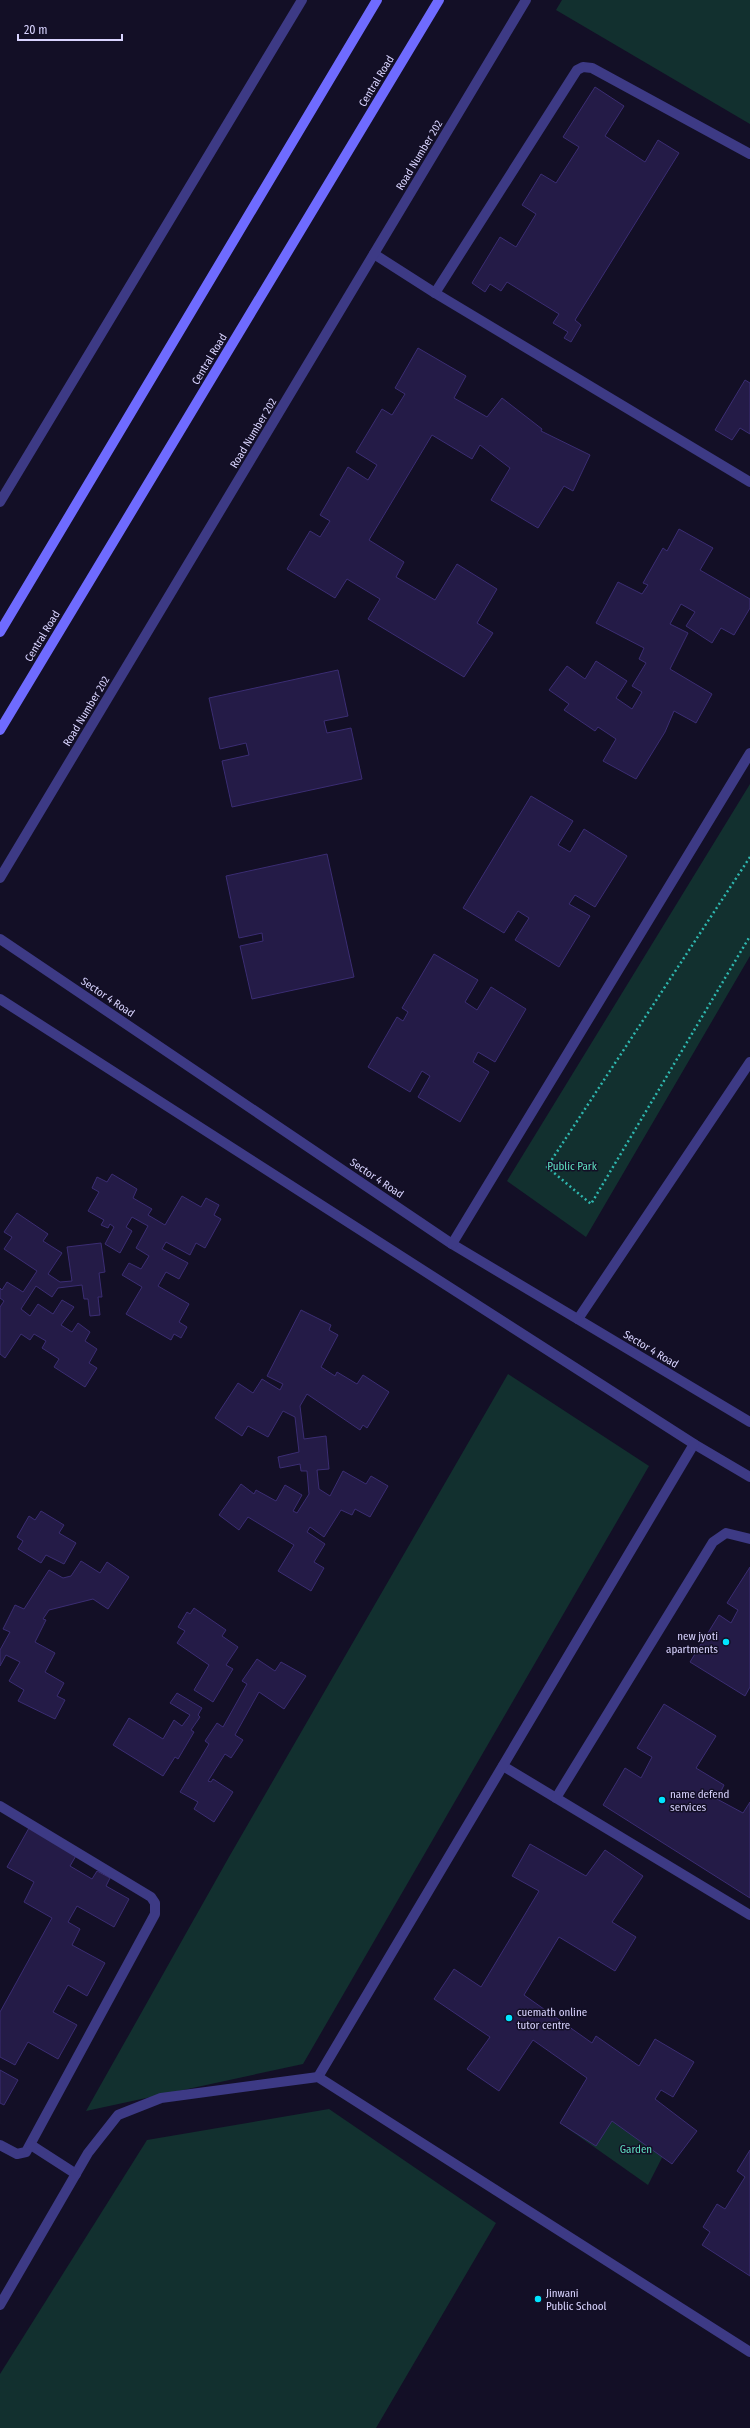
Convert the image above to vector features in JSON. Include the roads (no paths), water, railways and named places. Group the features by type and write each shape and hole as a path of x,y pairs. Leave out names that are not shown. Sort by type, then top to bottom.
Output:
{"main road":[{"path":"0,632 377,0"},
{"name":"Central Road","path":"0,730 439,0"}],"street":[{"path":"0,502 302,0"},
{"name":"Road Number 202","path":"0,878 526,0"},
{"path":"435,293 577,70 583,67 592,68 750,154"},
{"path":"374,254 435,293 750,482"},
{"path":"452,1244 750,753"},
{"name":"Sector 4 Road","path":"0,939 452,1244 750,1422"},
{"path":"0,999 694,1444 750,1478"},
{"path":"578,1319 750,1062"},
{"path":"318,2077 694,1444"},
{"path":"556,1798 713,1542 726,1533 750,1539"},
{"path":"503,1766 750,1915"},
{"path":"0,1806 150,1896 155,1903 155,1914 31,2145 26,2152 21,2155 0,2145"},
{"path":"0,2306 88,2153 118,2115 161,2098 318,2077 750,2352"},
{"path":"31,2145 76,2174"}],"place":[{"name":"new jyoti apartments","path":"726,1642"},
{"name":"name defend services","path":"662,1800"},
{"name":"cuemath online tutor centre","path":"509,2018"},
{"name":"Jinwani Public School","path":"538,2299"}],"park label":[{"name":"Public Park","path":"572,1166"},
{"name":"Garden","path":"636,2149"}]}
